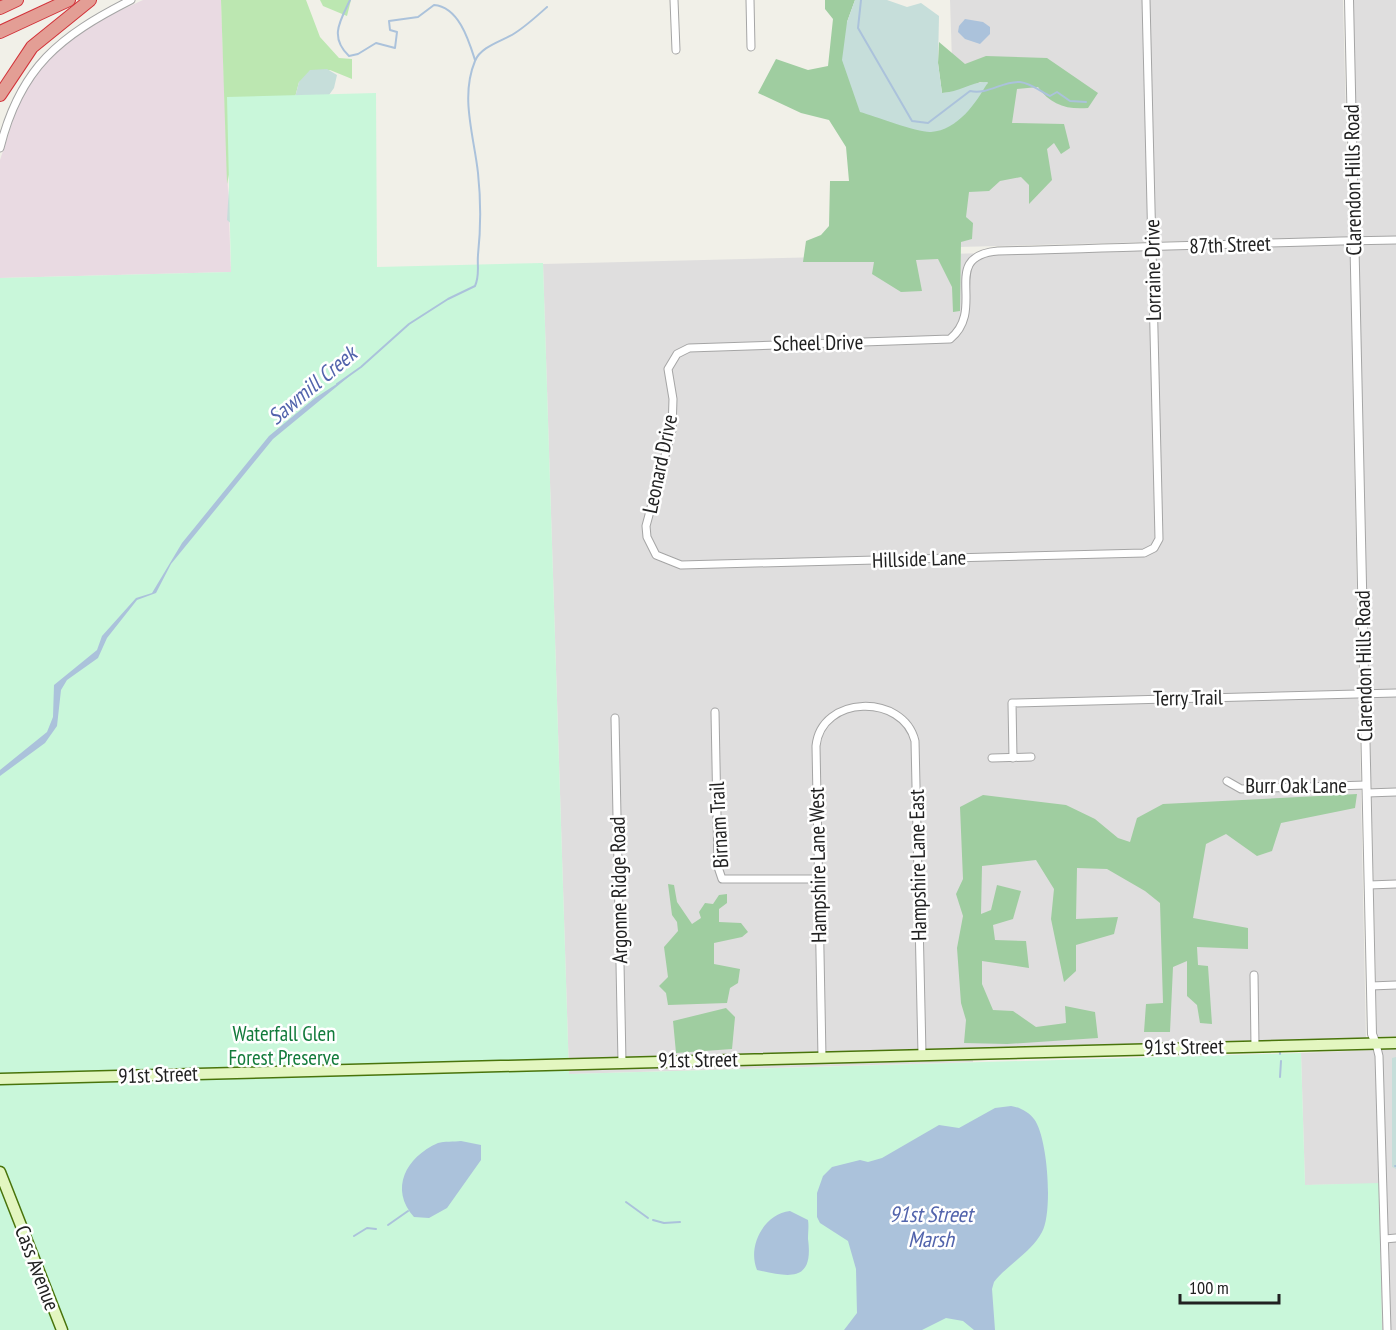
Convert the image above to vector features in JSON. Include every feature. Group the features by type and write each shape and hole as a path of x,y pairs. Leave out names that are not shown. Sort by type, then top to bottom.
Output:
{"highway":[{"path":"0,8 17,0"},
{"path":"0,32 69,0"},
{"path":"0,95 32,47 90,0"}],"main road":[{"name":"91st Street","path":"0,1079 1396,1043"},
{"name":"Cass Avenue","path":"0,1172 62,1330"}],"street":[{"path":"0,148 19,93 42,60 71,33 131,0"},
{"path":"674,0 676,50"},
{"path":"750,0 751,47"},
{"name":"Lorraine Drive","path":"1146,0 1159,540"},
{"name":"Clarendon Hills Road","path":"1349,0 1372,1034 1379,1056 1387,1330"},
{"name":"87th Street","path":"959,332 966,315 966,272 973,257 984,252 1396,240"},
{"name":"Scheel Drive","path":"677,354 704,346 940,340 950,339 959,332"},
{"name":"Leonard Drive","path":"672,564 656,555 649,544 646,531 672,430 673,399 668,373 677,354"},
{"name":"Hillside Lane","path":"672,564 1144,553 1154,548 1159,540"},
{"name":"Terry Trail","path":"1013,758 1012,703 1396,693"},
{"name":"Hampshire Lane West","path":"822,1057 818,736 827,719 838,712 868,707"},
{"name":"Hampshire Lane East","path":"868,707 886,708 904,718 915,741 922,1054"},
{"name":"Birnam Trail","path":"715,712 718,867 722,879 818,879"},
{"name":"Argonne Ridge Road","path":"615,718 622,1062"},
{"path":"992,758 1031,757"},
{"name":"Burr Oak Lane","path":"1227,781 1241,789 1367,789 1396,792"},
{"path":"1369,885 1396,884"},
{"path":"1254,975 1255,1046"},
{"path":"1371,986 1396,985"},
{"path":"1385,1239 1396,1238"}],"shaded area":[{"path":"143,0 221,0 231,272 0,278 0,160 22,93 46,60 72,37 95,22"},
{"path":"855,0 887,0 907,7 921,3 939,16 938,63 942,93 988,82 972,107 958,121 941,130 925,132 860,112 842,60 847,22"},
{"path":"950,0 1343,0 1349,237 958,247"},
{"path":"1353,0 1396,0 1396,1036 1377,1037"},
{"path":"327,69 337,75 334,88 235,227 227,220 230,170 293,105 299,82 310,70"},
{"path":"1350,244 1366,1040 973,1050 973,1062 569,1074 543,264"},
{"path":"1396,1049 1396,1330 1382,1330 1379,1184 1305,1185 1301,1053"},
{"path":"1396,1057 1396,1169 1392,1167 1392,1058"}],"green space":[{"path":"221,0 306,0 320,37 339,58 352,59 352,79 330,70 299,82 293,105 230,170 227,184"},
{"path":"320,0 351,0 347,16 323,6"},
{"path":"825,0 855,0 847,22 930,132 988,83 980,82 959,92 942,93 938,63 939,42 965,64 986,56 1047,58 1098,93 1088,108 1080,108 1066,107 1053,102 1038,87 1017,89 1012,123 1064,124 1070,148 1061,154 1054,143 1047,149 1052,180 1029,204 1029,185 1021,177 1000,181 989,191 969,192 966,217 973,223 972,239 961,242 960,311 953,312 952,287 938,259 916,260 922,291 901,292 872,274 874,262 803,262 806,241 821,235 829,226 830,181 849,181 846,147 829,120 801,113 758,93 776,59 808,70 828,66 833,19 825,9"},
{"name":"Waterfall Glen Forest Preserve","path":"376,93 377,267 543,263 569,1074 1301,1053 1305,1185 1379,1183 1382,1330 0,1330 0,278 231,272 227,97"},
{"path":"1357,794 1355,808 1281,823 1272,851 1257,856 1226,834 1206,844 1193,918 1248,928 1248,949 1197,947 1198,965 1208,966 1212,1024 1200,1023 1197,1005 1187,996 1187,961 1173,967 1170,1032 1144,1032 1146,1004 1163,1003 1160,903 1145,891 1107,869 1077,868 1076,919 1118,917 1114,934 1076,945 1076,971 1064,982 1051,919 1054,889 1036,860 982,866 981,914 991,910 997,885 1021,891 1013,919 993,925 995,940 1026,941 1029,968 982,961 982,984 993,1010 1013,1011 1036,1027 1066,1023 1065,1006 1095,1012 1098,1038 1007,1044 964,1043 966,1020 961,1003 957,948 963,916 956,894 963,879 960,807 983,795 1066,805 1095,819 1118,838 1130,842 1137,818 1163,804"},
{"path":"668,884 674,885 677,902 692,924 701,918 699,912 705,903 713,904 719,895 727,894 727,903 719,909 719,922 741,923 748,932 742,937 714,943 714,964 740,969 738,983 730,988 727,1003 668,1005 666,993 659,986 668,977 664,947 678,931 677,922 672,915"},
{"path":"726,1008 735,1017 732,1049 676,1053 673,1021"}],"water":[{"path":"965,19 983,22 990,27 990,34 980,44 965,39 958,32 959,26"},
{"path":"352,374 273,439 171,564 156,593 137,600 107,638 98,658 67,680 61,690 57,726 45,743 0,776 0,770 47,732 53,717 54,685 97,650 102,636 136,598 152,593 182,543 269,436 315,398"},
{"name":"91st Street Marsh","path":"1011,1106 1029,1114 1039,1128 1046,1158 1047,1209 1042,1232 1037,1239 994,1282 992,1289 995,1330 974,1330 963,1321 946,1318 922,1330 844,1330 857,1313 856,1269 848,1241 820,1223 817,1217 817,1193 823,1176 832,1167 860,1160 868,1162 882,1158 939,1125 959,1128 995,1108"},
{"path":"461,1141 481,1145 481,1160 447,1208 429,1218 414,1217 403,1196 402,1185 410,1165 427,1149 438,1143"},
{"path":"790,1211 808,1220 807,1263 797,1274 757,1270 754,1251 760,1233 772,1218"}],"waterway":[{"path":"350,0 338,29 339,42 349,56 358,54 376,43 395,48 397,32 390,30 389,21 418,17 434,5 450,12 462,26 475,60"},
{"path":"861,0 858,28 912,121 928,123 970,91 983,91 1013,82 1028,84 1050,96 1057,92 1070,101 1086,102"},
{"name":"Sawmill Creek","path":"337,384 361,367 409,324 448,299 475,286 478,274 480,204 468,103 471,75 475,61 482,51 519,30 547,7"},
{"path":"1280,1077 1281,1061"},
{"path":"626,1202 648,1218"},
{"path":"388,1225 408,1211"},
{"path":"653,1220 664,1223 680,1222"},
{"path":"354,1236 367,1228 376,1229"}]}
